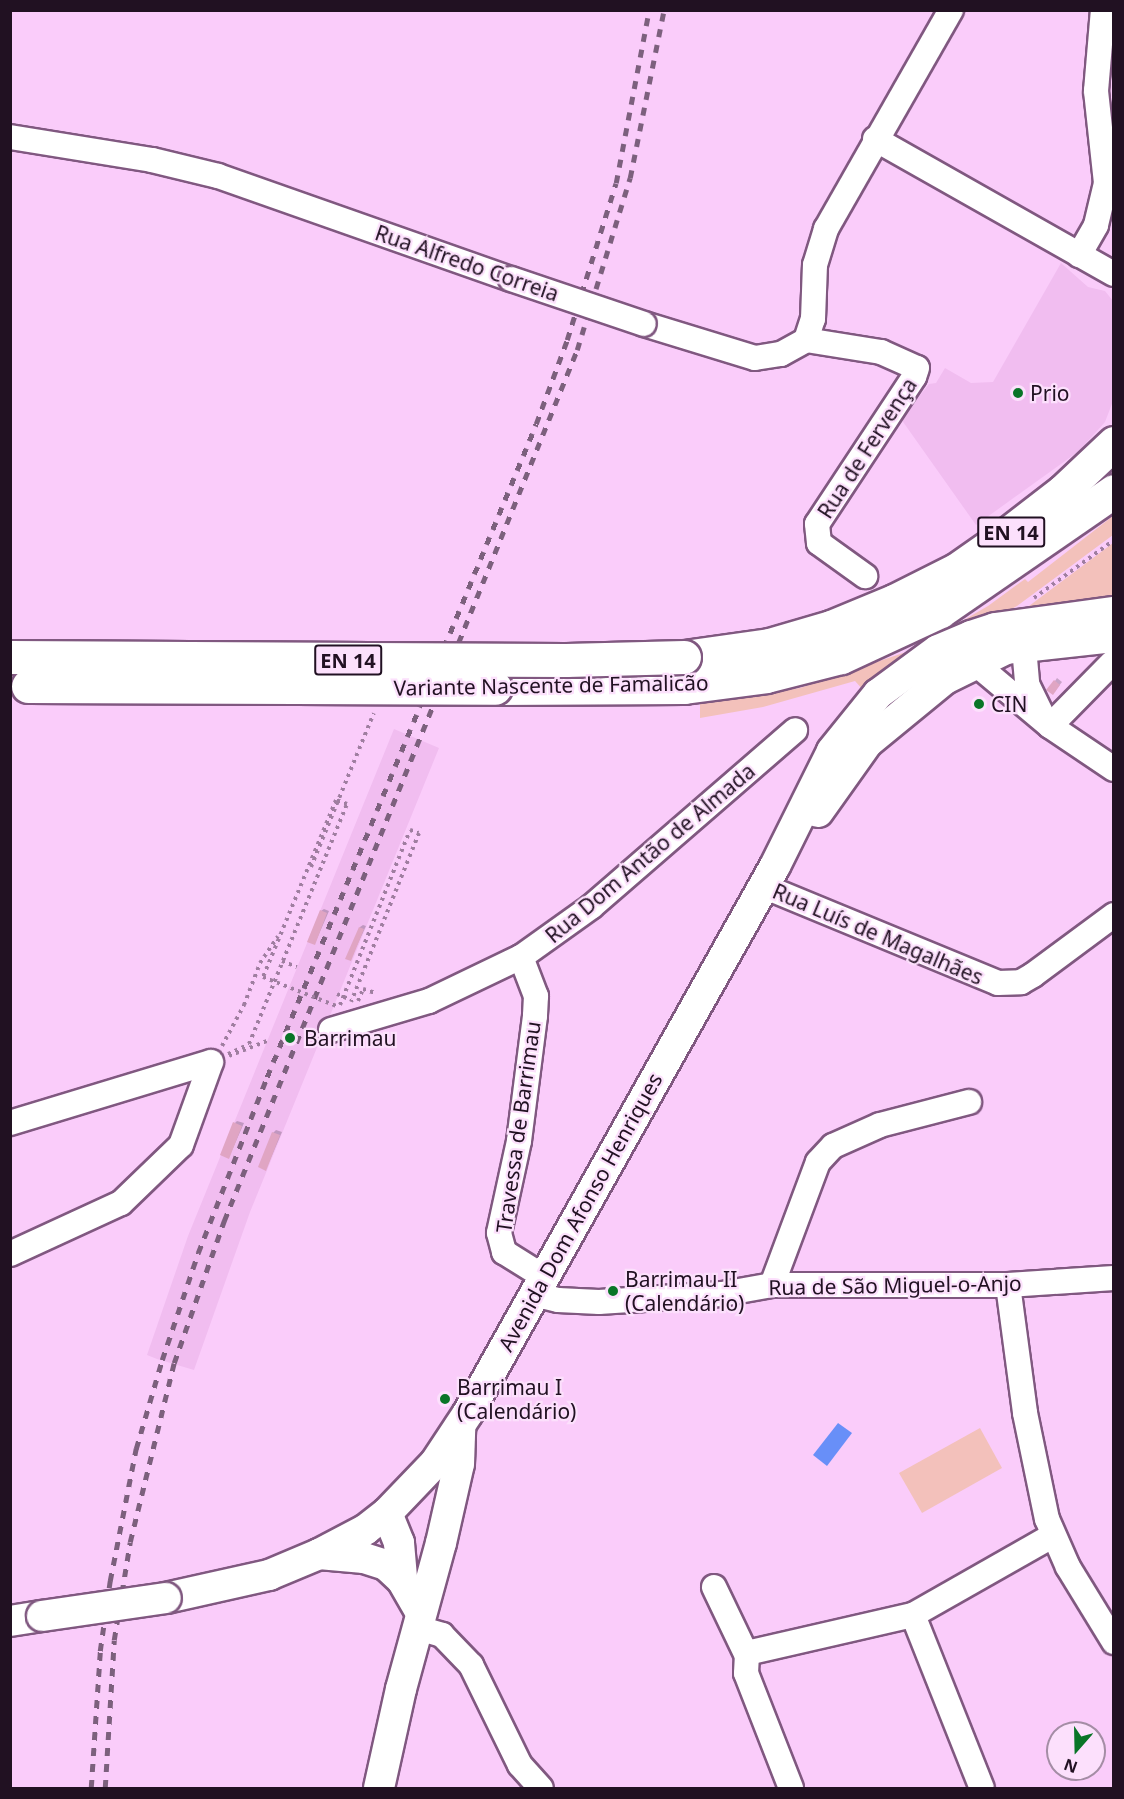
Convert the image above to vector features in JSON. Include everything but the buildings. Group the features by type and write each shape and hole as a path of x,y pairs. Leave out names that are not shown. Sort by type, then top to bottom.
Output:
{"highway":[{"name":"Variante Nascente de Famalicão","path":"10,686 684,672 831,627 894,601 956,570 1063,491 1113,443"},
{"name":"Variante Nascente de Famalicão","path":"10,657 566,660 684,672 766,676 841,657 910,626 999,574 1113,491"}],"main road":[{"name":"Avenida Dom Afonso Henriques","path":"10,1621 166,1598 269,1575 319,1554 365,1530 387,1513 411,1491 460,1426 769,876 832,751 878,694 938,650 1008,641 1113,612"},
{"name":"Avenida Dom Afonso Henriques","path":"769,876 867,743 921,695 976,664 1008,641 1112,650"},
{"path":"379,1788 459,1464 460,1426"},
{"path":"411,1491 430,1509 441,1543"},
{"path":"387,1513 399,1543 402,1580 420,1621"},
{"path":"319,1554 364,1558 386,1565 402,1580"}],"street":[{"path":"806,339 813,319 815,265 826,229 875,139 951,10"},
{"path":"1079,255 1096,225 1106,183 1096,91 1103,10"},
{"name":"Rua Alfredo Correia","path":"10,137 152,160 219,176 511,279 644,324 755,358 781,354 806,339"},
{"path":"875,139 1112,274"},
{"name":"Rua de Fervença","path":"806,339 881,352 916,368 914,377 817,524 819,543 865,576"},
{"path":"1008,641 1034,704 1050,726"},
{"path":"1050,726 1112,650"},
{"path":"976,664 1050,726 1113,769"},
{"name":"Rua Dom Antão de Almada","path":"337,1022 440,997 522,957 591,907 795,730"},
{"name":"Rua Luís de Magalhães","path":"769,876 998,983 1021,982 1033,975 1113,915"},
{"name":"Travessa de Barrimau","path":"522,957 536,996 535,1016 519,1141 499,1233 504,1252 539,1285"},
{"path":"10,1123 212,1062"},
{"path":"10,1254 96,1217 130,1195 181,1145 212,1062"},
{"path":"772,1285 818,1162 832,1146 880,1125 969,1102"},
{"name":"Rua de São Miguel-o-Anjo","path":"539,1285 558,1300 613,1302 722,1294 772,1285 1008,1285 1113,1278"},
{"path":"1008,1285 1025,1413 1052,1536 1113,1642"},
{"path":"747,1656 757,1649 913,1615 1052,1536"},
{"path":"714,1587 747,1656 746,1673 791,1788"},
{"path":"913,1615 982,1788"},
{"path":"420,1621 442,1635 471,1665 520,1765 541,1788"}],"path":[{"path":"1029,601 1113,540"},
{"path":"212,1062 244,1005 260,963 285,923 347,786 375,709"},
{"path":"212,1062 249,1044 282,961 347,804 336,800 263,977 337,1022"},
{"path":"410,830 419,833 351,1000 337,1022 410,830"},
{"path":"282,961 297,967"},
{"path":"337,994 351,1000"},
{"path":"212,1062 267,1041"}],"shaded area":[{"name":"Prio","path":"1061,263 1088,287 1105,291 1113,301 1113,401 1105,422 1079,451 976,525 901,419 929,384 936,383 945,368 971,383 993,382"},
{"path":"1113,516 1113,535 1017,606 865,692 855,681 763,707 700,718 700,703 800,688 912,650 988,606 1025,579 1028,582"},
{"path":"1113,543 1113,597 1025,609"},
{"path":"394,729 439,748 250,1212 194,1370 157,1359 147,1355 188,1236"},
{"path":"980,1428 1002,1468 922,1513 899,1473"}],"water":[{"path":"838,1423 852,1433 827,1466 813,1455"}],"railway":[{"path":"91,1788 100,1651 110,1581 136,1449 162,1360 198,1253 267,1077 536,424 567,340 616,183 649,10"},
{"path":"105,1788 114,1640 130,1542 174,1363 224,1221 577,350 630,178 664,10"}],"place":[{"name":"Prio","path":"1018,393"},
{"name":"CIN","path":"979,704"},
{"name":"Barrimau","path":"290,1038"},
{"name":"Barrimau II (Calendário)","path":"613,1291"},
{"name":"Barrimau I (Calendário)","path":"445,1399"}]}
